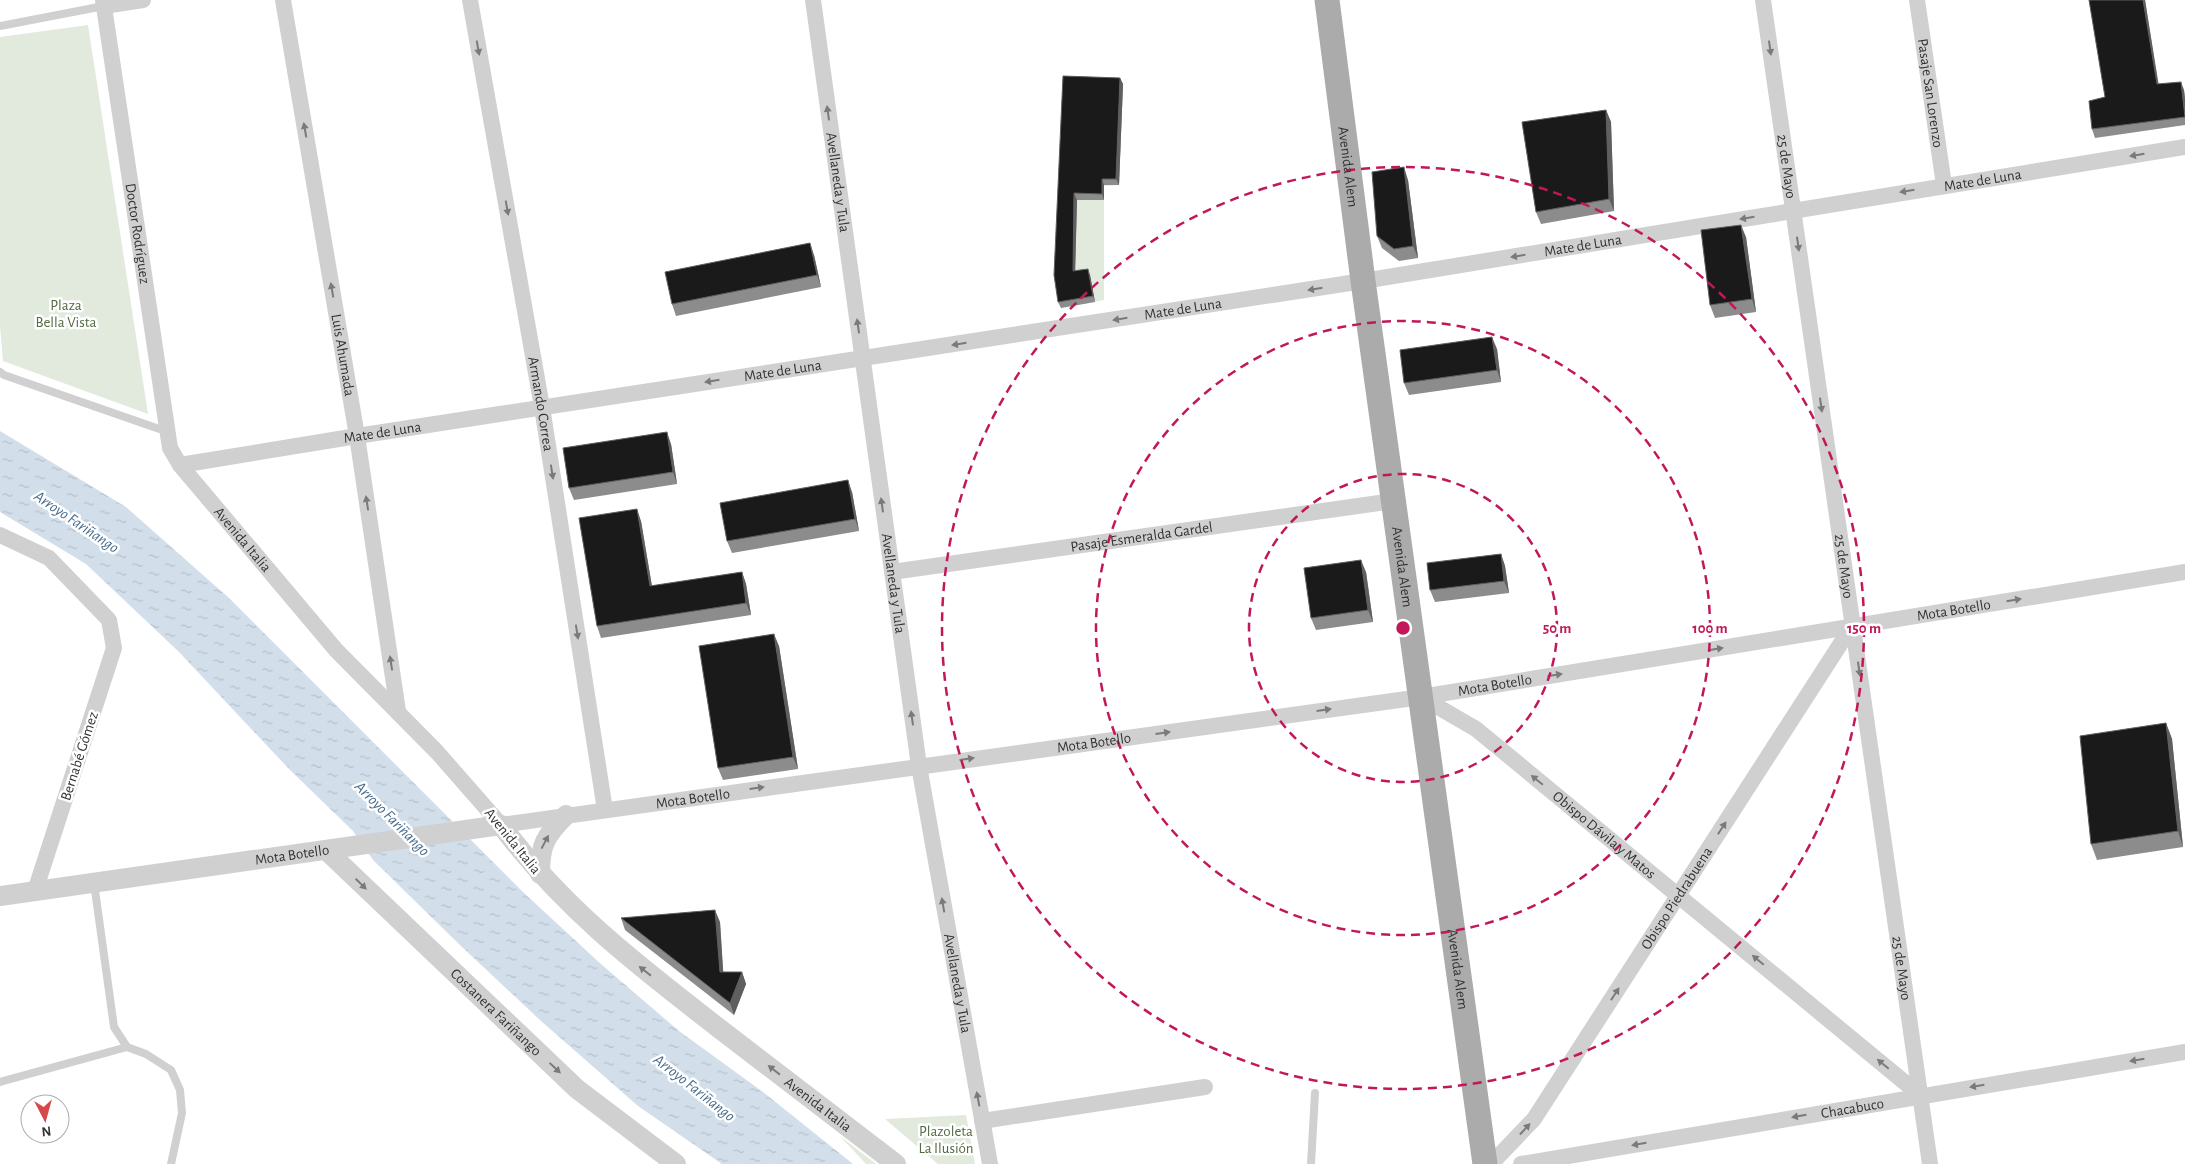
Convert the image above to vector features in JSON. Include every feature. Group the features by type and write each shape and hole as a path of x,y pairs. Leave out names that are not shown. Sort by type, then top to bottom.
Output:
{"main road":[{"name":"Avenida Alem","path":"1327,0 1363,281 1485,1164"}],"street":[{"path":"104,3 143,0"},
{"name":"Luis Ahumada","path":"283,0 357,436 398,711"},
{"name":"Armando Correa","path":"470,0 542,407 604,810"},
{"name":"Avellaneda y Tula","path":"813,0 919,766 990,1164"},
{"name":"25 de Mayo","path":"1763,0 1930,1164"},
{"name":"Pasaje San Lorenzo","path":"1917,0 1944,185"},
{"name":"Doctor Rodríguez","path":"104,3 170,448 180,465"},
{"name":"Mate de Luna","path":"180,465 542,407 1363,281 2185,147"},
{"name":"Avenida Italia","path":"180,465 336,650 437,752 556,892 631,960 896,1164"},
{"name":"Pasaje Esmeralda Gardel","path":"892,572 1393,501"},
{"name":"Bernabé Gómez","path":"0,534 49,558 110,620 114,648 35,891"},
{"name":"Mota Botello","path":"0,896 566,815 1421,697 2185,572"},
{"name":"Obispo Piedrabuena","path":"1491,1164 1534,1119 1852,626"},
{"name":"Obispo Dávila y Matos","path":"1421,697 1476,729 1920,1095"},
{"path":"540,874 540,851 552,829 566,815"},
{"name":"Costanera Fariñango","path":"326,850 577,1089 676,1164"},
{"name":"Chacabuco","path":"1521,1164 1920,1095 2185,1052"},
{"path":"982,1121 1205,1087"}],"lane":[{"path":"0,26 104,3"},
{"path":"0,372 4,376 168,432"},
{"path":"94,883 114,1027 126,1047"},
{"path":"0,1082 126,1047 146,1054 171,1070 180,1090 182,1113 171,1164"},
{"path":"1311,1164 1315,1092"}],"green space":[{"name":"Plaza Bella Vista","path":"88,25 148,414 3,361 0,326 0,37"},
{"path":"1065,82 1123,84 1119,185 1104,186 1104,300 1061,308"},
{"name":"Plazoleta La Ilusión","path":"966,1115 975,1164 938,1164 885,1119"},
{"path":"840,1136 876,1164 866,1164"}],"water":[{"name":"Arroyo Fariñango","path":"0,431 126,507 229,598 525,894 602,965 679,1031 763,1092 853,1164 722,1164 638,1106 541,1021 373,860 353,831 289,769 179,652 86,564 0,512"}],"building":[{"path":"2089,0 2143,0 2157,84 2181,82 2185,117 2092,129 2089,101 2105,97"},
{"path":"1063,76 1120,78 1116,179 1102,179 1102,194 1074,193 1073,271 1088,269 1093,296 1058,302 1054,275"},
{"path":"1606,110 1609,199 1536,212 1522,122"},
{"path":"1404,167 1413,246 1394,249 1377,236 1372,172"},
{"path":"1741,225 1752,299 1710,305 1701,230"},
{"path":"810,243 817,275 672,304 665,272"},
{"path":"1492,337 1497,370 1404,383 1400,350"},
{"path":"667,432 673,472 569,488 563,448"},
{"path":"848,480 855,519 727,541 720,503"},
{"path":"637,509 650,586 742,572 746,603 597,626 579,518"},
{"path":"1501,554 1504,581 1430,590 1427,563"},
{"path":"1361,560 1368,610 1311,618 1304,568"},
{"path":"774,634 793,757 718,768 699,646"},
{"path":"2166,723 2178,831 2091,844 2080,736"},
{"path":"715,910 720,972 742,972 730,1003 621,918"}]}
